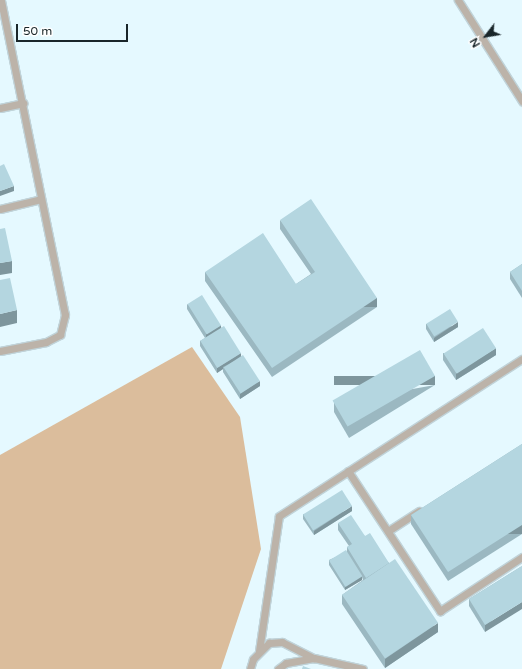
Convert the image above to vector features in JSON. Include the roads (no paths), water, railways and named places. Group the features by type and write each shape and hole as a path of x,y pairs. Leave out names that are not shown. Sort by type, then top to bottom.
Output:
{"lane":[{"path":"0,350 46,342 60,335 65,315 23,103 3,21 1,0"},
{"path":"458,0 522,101"},
{"path":"0,108 23,103"},
{"path":"0,209 41,199"},
{"path":"250,669 259,651 279,516 522,359"},
{"path":"348,471 440,611 522,557"},
{"path":"388,531 428,505"},
{"path":"259,651 269,643 282,642 314,658 363,669"},
{"path":"278,669 286,663 314,658"}]}
